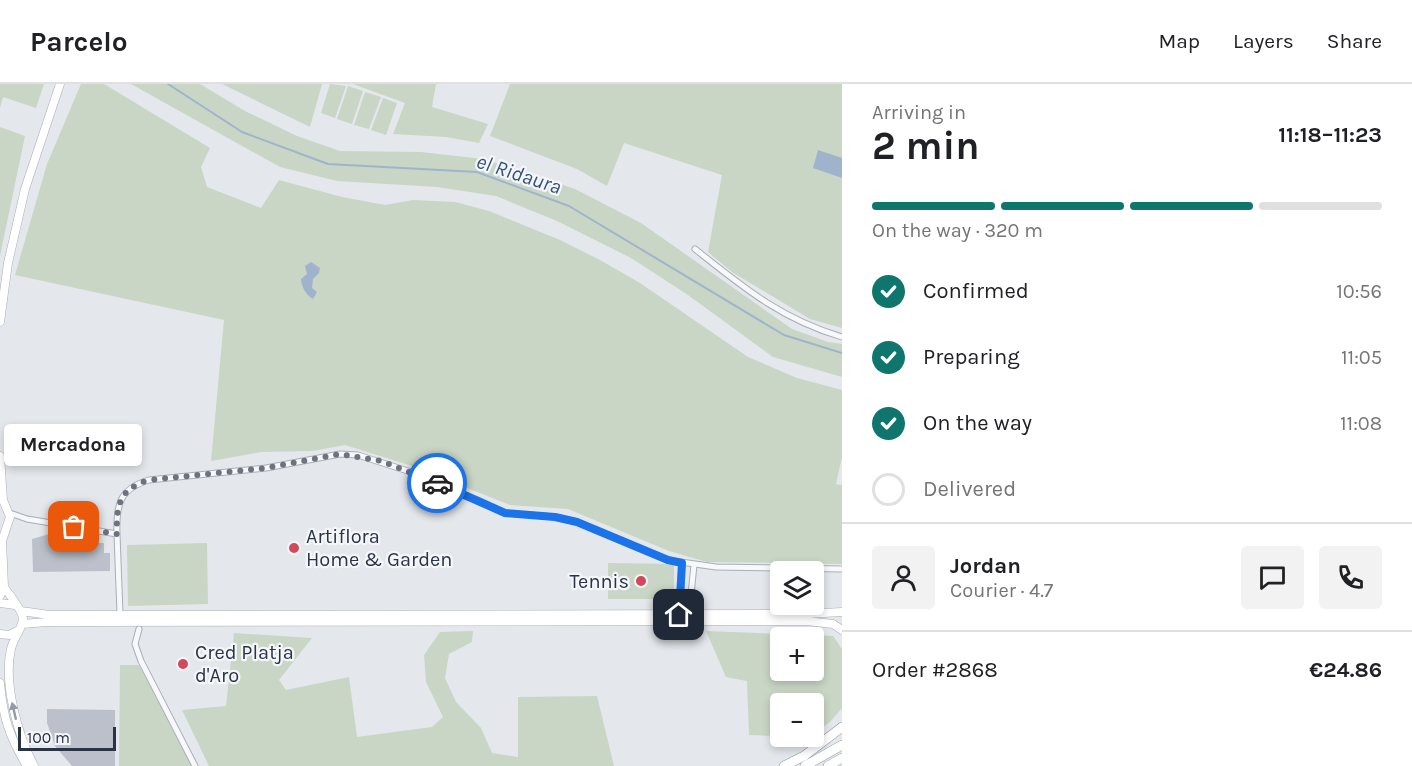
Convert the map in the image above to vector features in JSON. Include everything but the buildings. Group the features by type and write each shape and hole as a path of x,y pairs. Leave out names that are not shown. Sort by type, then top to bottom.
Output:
{"highway":[{"path":"784,766 804,756 842,727"},
{"path":"805,766 842,746"},
{"path":"828,766 842,758"}],"street":[{"path":"0,322 8,263 25,189 60,84"},
{"path":"695,249 756,298 803,323 842,337"},
{"path":"120,614 116,513 125,492 134,484 266,468 340,454 358,456 391,465 505,513 555,517 577,522 668,560 694,565 842,569"},
{"path":"0,456 5,523 1,538 4,588 0,596"},
{"path":"4,508 27,519 117,534"},
{"path":"5,523 27,519"},
{"path":"679,615 682,563"},
{"path":"689,614 694,565"},
{"path":"4,588 18,608 20,628 10,649 12,701 20,733 34,766"},
{"path":"0,603 34,614 679,615 842,612"},
{"path":"0,634 9,635 20,628 47,622 806,621 832,624 842,630"},
{"path":"139,628 135,644 141,661 195,766"},
{"path":"0,683 6,728 27,766"}],"green space":[{"path":"0,84 44,84 36,108 3,97 0,108"},
{"path":"81,84 104,84 210,148 201,167 207,187 261,208 279,180 342,197 385,205 413,200 455,202 489,211 560,240 600,260 640,283 748,357 797,378 842,390 842,457 836,484 842,485 842,564 824,564 824,561 707,562 669,551 568,509 510,505 412,466 345,445 313,451 261,452 211,461 224,320 15,275 47,164"},
{"path":"131,84 200,84 245,111 297,136 340,151 421,152 483,159 575,189 641,223 792,329 828,342 842,344 842,377 773,357 688,295 631,258 557,221 496,196 437,187 337,181 280,167"},
{"path":"222,84 322,84 310,127"},
{"path":"330,84 346,86 335,118 321,113"},
{"path":"353,84 436,84 432,107 488,124 479,143 446,137 393,134 405,103"},
{"path":"510,84 842,84 842,328 810,319 732,272 708,252 722,175 624,143 607,186 577,169 490,136"},
{"path":"348,86 363,91 352,124 337,119"},
{"path":"365,92 381,97 369,129 354,125"},
{"path":"383,98 397,103 386,135 371,130"},
{"path":"0,127 25,136 0,256"},
{"path":"207,543 208,604 128,606 127,545"},
{"name":"Tennis","path":"608,563 674,564 674,599 608,599"},
{"path":"473,631 472,642 449,654 445,678 456,702 481,728 492,753 518,757 518,697 597,696 614,766 209,766 182,710 226,706 234,633 312,638 279,680 286,690 349,677 357,737 432,727 443,717 426,682 424,655 440,632"},
{"path":"706,631 770,634 770,681 824,681 824,636 833,636 842,649 842,708 824,727 824,693 770,693 770,736 749,735 747,681 726,677"},
{"path":"120,665 139,665 194,766 119,766"}],"water":[{"path":"818,150 842,158 842,178 813,168"},
{"path":"311,262 320,268 319,273 313,279 312,288 317,292 313,299 304,290 301,279 307,274 305,266"}],"waterway":[{"name":"el Ridaura","path":"168,84 242,132 328,164 477,172 569,206 784,335 842,353"}],"way so far":[{"path":"74,527 117,534 116,513 120,501 125,492 134,484 149,480 266,468 340,454 381,461 437,483"}],"place":[{"name":"Mercadona","path":"74,527"},
{"name":"Artiflora Home & Garden","path":"294,548"},
{"name":"Tennis","path":"641,581"},
{"name":"Cred Platja d'Aro","path":"183,664"}],"route":[{"path":"437,483 505,513 555,517 577,522 668,560 682,563 679,615"}]}
